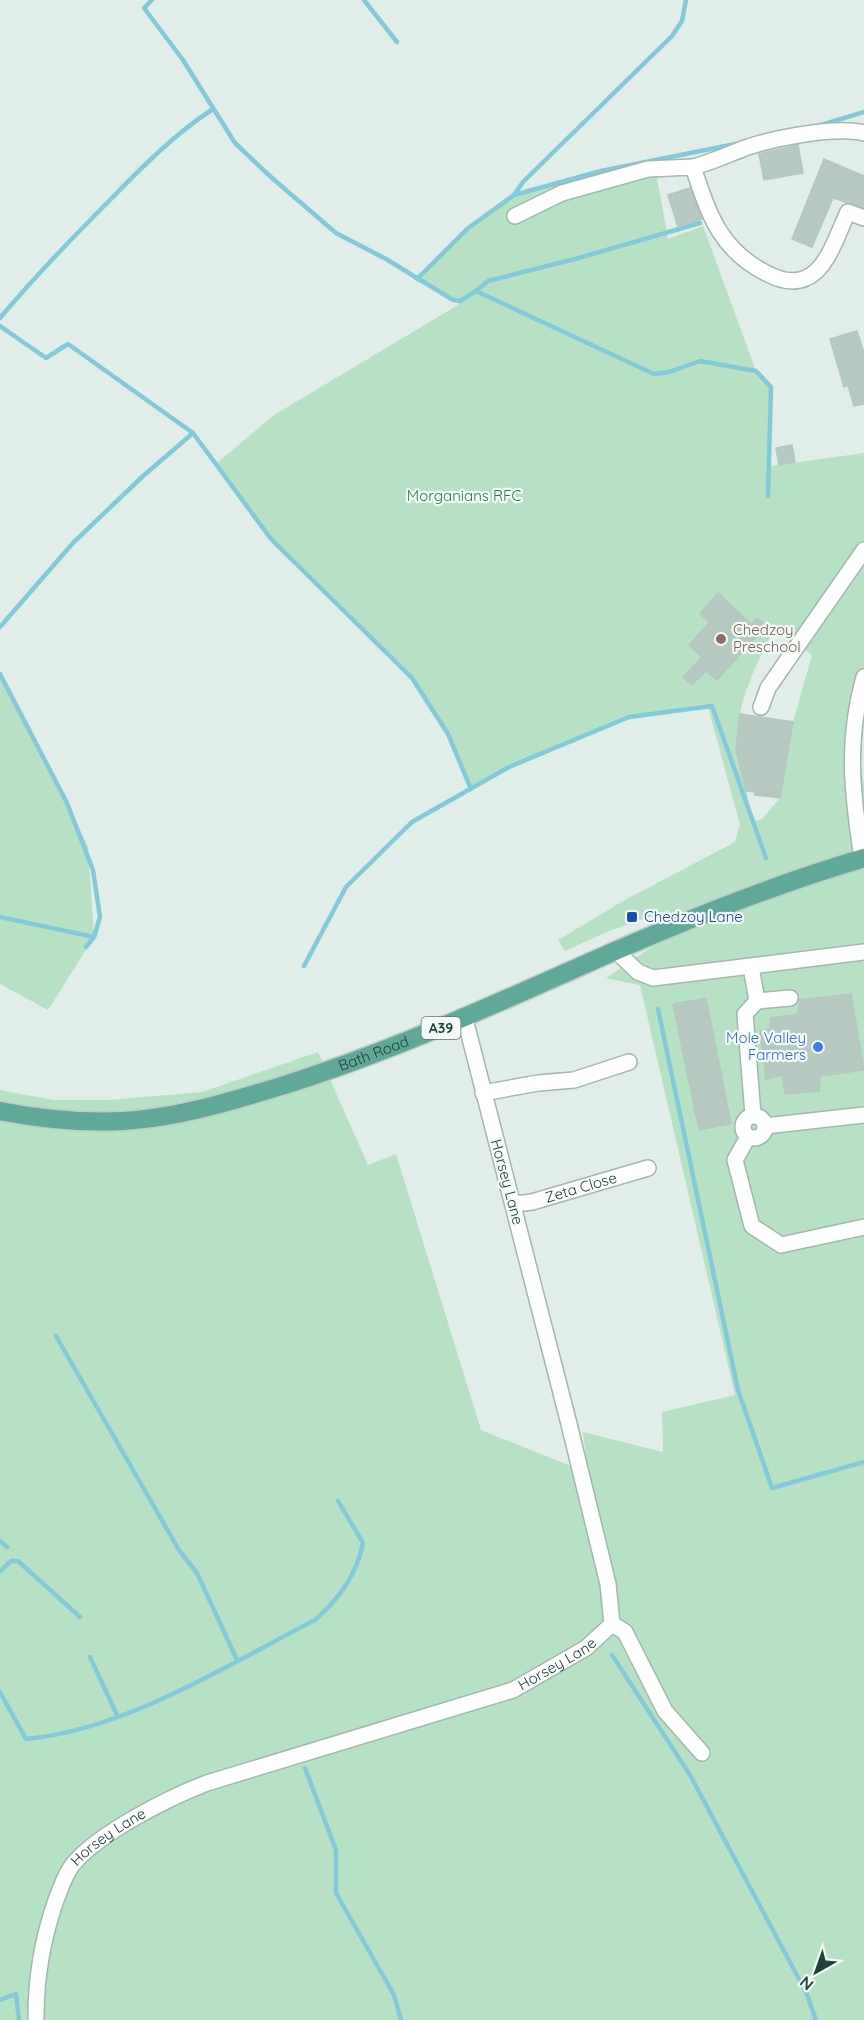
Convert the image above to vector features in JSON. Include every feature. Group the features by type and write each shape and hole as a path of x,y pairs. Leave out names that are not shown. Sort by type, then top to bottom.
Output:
{"main road":[{"name":"Bath Road","path":"0,1112 74,1122 124,1121 174,1115 221,1104 318,1075 465,1020 616,951 743,898 863,858"}],"street":[{"path":"515,216 562,193 648,169 714,162 747,148 797,136 853,130 864,133"},
{"path":"693,166 710,219 734,253 753,267 788,282 807,278 822,264 848,212 864,218"},
{"path":"761,707 768,688 864,550"},
{"path":"863,858 855,810 851,750 856,704 864,677"},
{"path":"616,951 638,972 653,978 864,952"},
{"path":"751,967 757,1001"},
{"path":"753,1115 745,1014 757,1001 790,998"},
{"name":"Horsey Lane","path":"36,2017 36,1976 45,1931 62,1884 73,1864 92,1847 168,1798 207,1783 513,1690 586,1648 612,1624 608,1584 514,1204 465,1020"},
{"path":"483,1093 537,1077 574,1080 629,1062"},
{"path":"753,1115 763,1120 765,1125"},
{"path":"748,1137 742,1127 744,1122 753,1115"},
{"path":"765,1125 864,1115"},
{"path":"748,1137 760,1136 765,1125"},
{"path":"748,1137 735,1160 752,1226 781,1245 864,1227"},
{"name":"Zeta Close","path":"514,1204 532,1202 648,1168"},
{"path":"612,1624 625,1632 665,1711 702,1753"}],"green space":[{"name":"Morganians RFC","path":"654,161 668,239 703,226 756,371 771,387 771,466 864,453 864,710 861,767 864,785 864,2020 0,2020 0,1090 53,1100 108,1100 202,1092 318,1052 368,1165 396,1154 481,1430 588,1473 583,1432 663,1452 662,1412 735,1395 640,985 606,978 664,939 669,910 609,931 565,951 558,940 623,901 735,842 740,825 708,707 629,717 509,767 471,789 448,734 412,678 271,539 216,464 274,415 458,305 460,301 417,279 467,229 514,195 601,171","holes":["775,628 812,655 793,722 780,798 762,819 753,822 745,784 740,739 740,715 749,683"]},
{"path":"0,674 88,846 94,937 48,1010 0,984"}],"building":[{"path":"798,145 803,173 764,180 759,154"},
{"path":"824,159 864,176 864,208 833,198 812,247 792,239"},
{"path":"690,188 702,219 678,227 668,195"},
{"path":"857,331 864,353 864,404 854,406 848,385 844,387 830,339"},
{"path":"792,445 795,462 779,465 776,448"},
{"path":"718,593 751,624 757,618 766,626 717,680 706,671 692,685 683,677 702,657 689,645 710,622 700,614"},
{"path":"740,714 793,722 780,798 755,795 755,792 746,791 736,749"},
{"path":"851,994 864,1070 820,1076 819,1091 785,1094 783,1075 766,1079 760,1031 770,1029 771,1018 798,1014 799,1000"},
{"path":"706,998 731,1124 699,1130 673,1004"}],"waterway":[{"path":"152,0 144,8 183,60 235,143 336,233 386,259 453,300 460,301 476,291 654,374 669,372 700,361 756,371 771,387 768,496"},
{"path":"364,0 397,42"},
{"path":"514,195 523,182 672,36 682,21 686,0"},
{"path":"0,318 55,256 136,173 173,139 213,109"},
{"path":"818,126 864,112"},
{"path":"417,279 467,229 514,195 601,171 740,143"},
{"path":"476,291 488,281 700,223"},
{"path":"0,326 46,358 68,344 193,433 271,539 412,678 448,734 471,789"},
{"path":"0,627 73,543 142,477 193,433"},
{"path":"0,674 67,803 93,870 100,917 94,937"},
{"path":"304,966 346,887 412,822 509,767 629,717 712,706 766,858"},
{"path":"0,917 94,937 86,947"},
{"path":"658,1009 738,1390 772,1488 864,1462"},
{"path":"56,1336 179,1550 197,1573 237,1660"},
{"path":"0,1692 26,1739 64,1733 101,1723 175,1693 315,1620 345,1586 356,1565 363,1543 338,1501"},
{"path":"0,1541 7,1547"},
{"path":"0,1571 11,1561 18,1561 80,1617"},
{"path":"612,1655 690,1775 806,1992 816,2020"},
{"path":"90,1657 117,1715"},
{"path":"305,1768 336,1850 336,1893 394,1995 401,2020"},
{"path":"0,2000 16,1994 19,2020"}],"place":[{"name":"Chedzoy Preschool","path":"721,639"},
{"name":"Chedzoy Lane","path":"632,917"},
{"name":"Mole Valley Farmers","path":"818,1047"}]}
